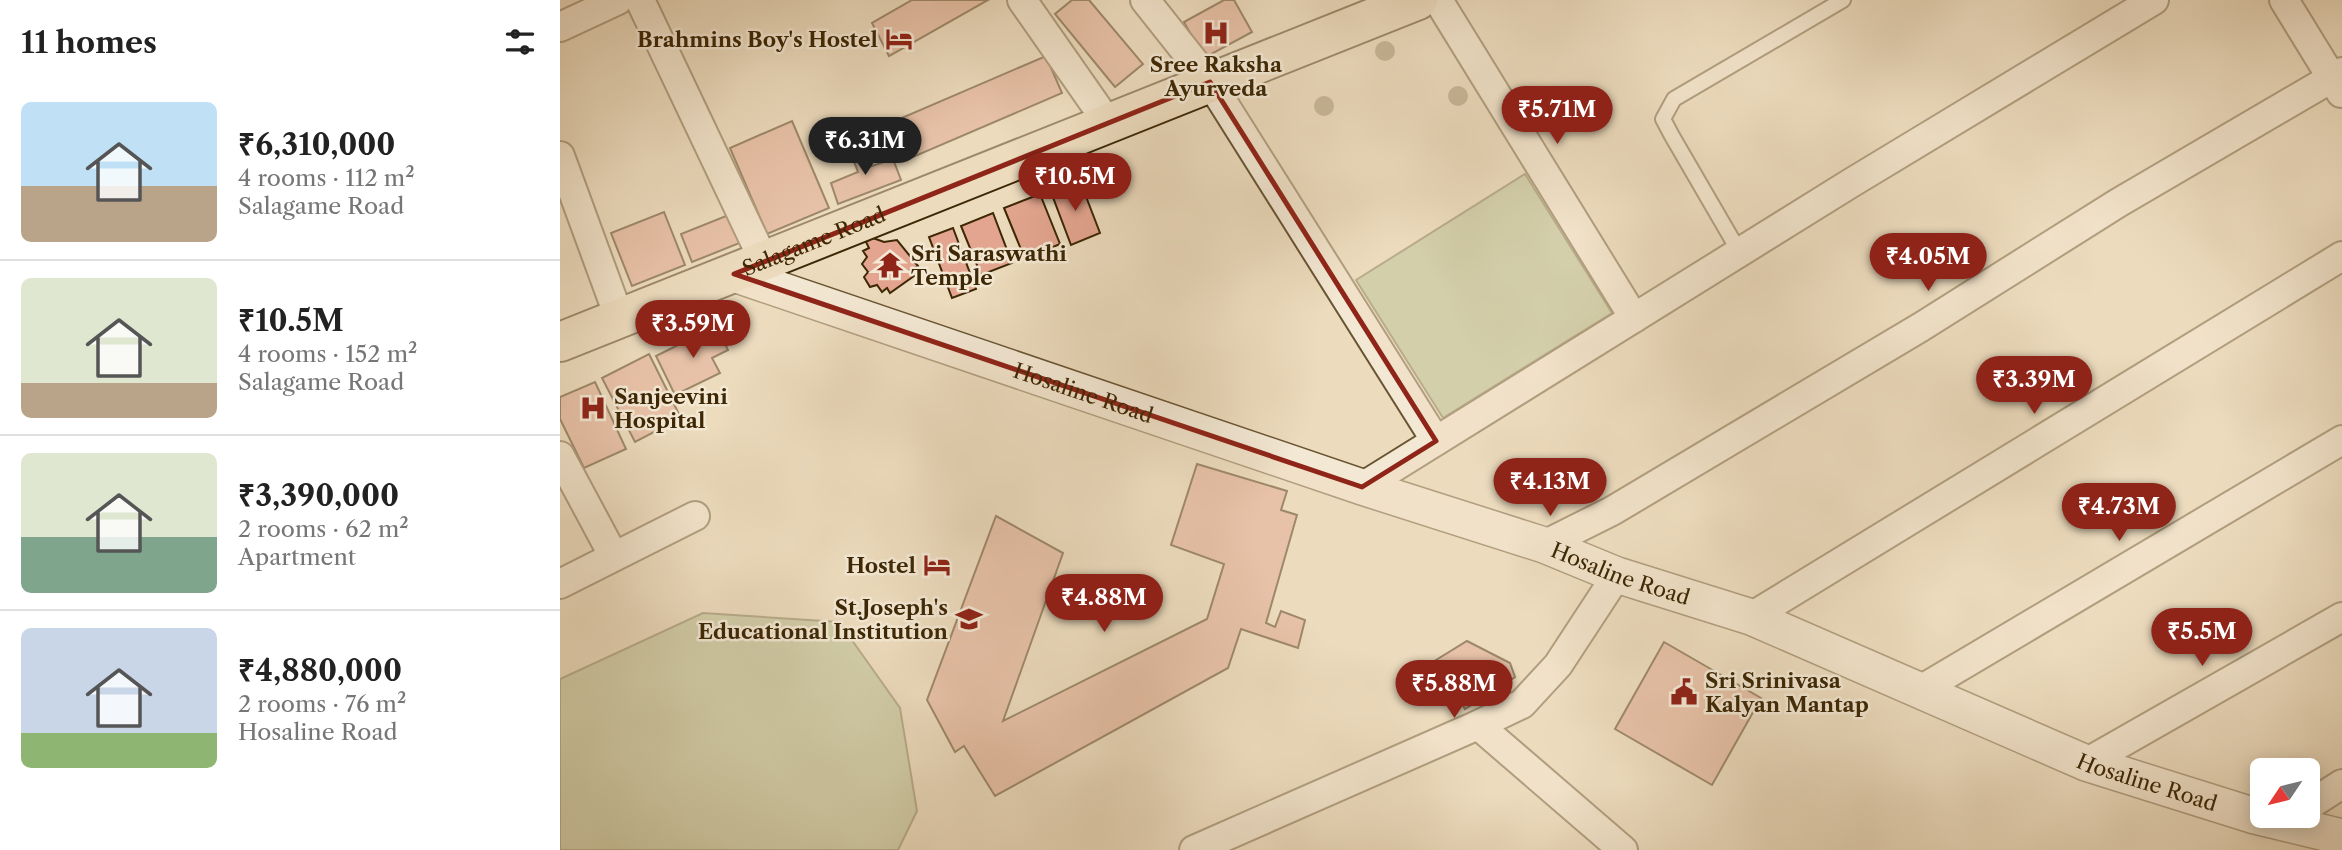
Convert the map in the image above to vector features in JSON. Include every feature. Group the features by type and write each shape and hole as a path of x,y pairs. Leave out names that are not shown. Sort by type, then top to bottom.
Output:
{"main road":[{"name":"Salagame Road","path":"560,342 1418,0"}],"street":[{"path":"560,27 618,0"},
{"path":"640,0 749,268"},
{"path":"1022,0 1108,123"},
{"path":"1145,0 1210,82 1436,441"},
{"path":"1438,0 1634,318"},
{"path":"1362,487 2154,0"},
{"path":"1544,545 1612,511 1921,327 2118,203 2339,81 2284,0"},
{"path":"560,156 618,317"},
{"path":"1751,617 2342,256"},
{"name":"Hosaline Road","path":"749,268 1362,487 1544,545 1617,575 1751,617 1922,689 2086,763 2250,804"},
{"path":"1922,689 2342,440"},
{"path":"560,456 613,555"},
{"path":"560,584 695,516"},
{"path":"1194,850 1522,704 1559,665 1617,575"},
{"path":"2086,763 2342,617"},
{"path":"1478,725 1623,850"},
{"path":"2320,799 2342,784"},
{"name":"Hosaline Road","path":"2320,827 2342,838"},
{"path":"2328,850 2342,838"}],"lane":[{"path":"1740,253 1663,119 1666,109 1674,99 1843,0"}],"highlighted area":[{"path":"1210,82 1436,441 1362,487 734,274"}],"green space":[{"path":"1525,174 1612,313 1443,418 1356,280"},
{"path":"703,613 839,622 900,708 917,811 898,850 560,850 560,679"}],"building":[{"name":"Brahmins Boy's Hostel","path":"912,0 988,0 889,56 872,23"},
{"path":"1072,0 1089,0 1143,64 1115,87 1055,14"},
{"path":"1224,0 1234,0 1252,32 1204,58 1184,22"},
{"path":"1046,56 1062,93 913,157 897,120"},
{"path":"792,121 829,208 767,234 730,148"},
{"path":"859,142 869,167 893,159 901,180 838,204 831,183 858,172 848,146"},
{"path":"1080,181 1100,233 1071,245 1051,192"},
{"path":"1040,194 1060,244 1025,259 1004,208"},
{"path":"664,212 685,265 632,286 611,233"},
{"path":"993,213 1012,263 981,275 961,226"},
{"path":"731,214 742,242 692,262 681,234"},
{"path":"953,228 976,289 952,298 929,237"},
{"name":"Sri Saraswathi Temple","path":"873,238 884,242 897,240 918,266 910,270 914,276 890,293 887,288 882,292 877,285 870,287 864,277 868,272 862,264 867,257 863,251 869,248 866,242"},
{"path":"716,326 728,350 712,358 720,373 675,395 656,356"},
{"path":"649,354 681,418 635,442 602,378"},
{"path":"595,382 626,449 584,468 560,419 560,397"},
{"path":"1197,464 1287,491 1281,510 1297,515 1266,623 1275,627 1281,611 1305,620 1298,648 1241,629 1228,668 995,796 964,746 955,752 927,700 996,516 1063,553 1003,721 1207,619 1224,564 1171,545"},
{"path":"1467,641 1510,663 1515,677 1465,709 1436,660"},
{"path":"1664,642 1761,698 1712,785 1615,729"}],"place":[{"name":"Sree Raksha Ayurveda","path":"1216,33"},
{"name":"Brahmins Boy's Hostel","path":"899,39"},
{"name":"Sri Saraswathi Temple","path":"890,265"},
{"name":"Sanjeevini Hospital","path":"593,408"},
{"name":"Hostel","path":"937,565"},
{"name":"St.Joseph's Educational Institution","path":"969,619"},
{"name":"Sri Srinivasa Kalyan Mantap","path":"1684,692"}]}
